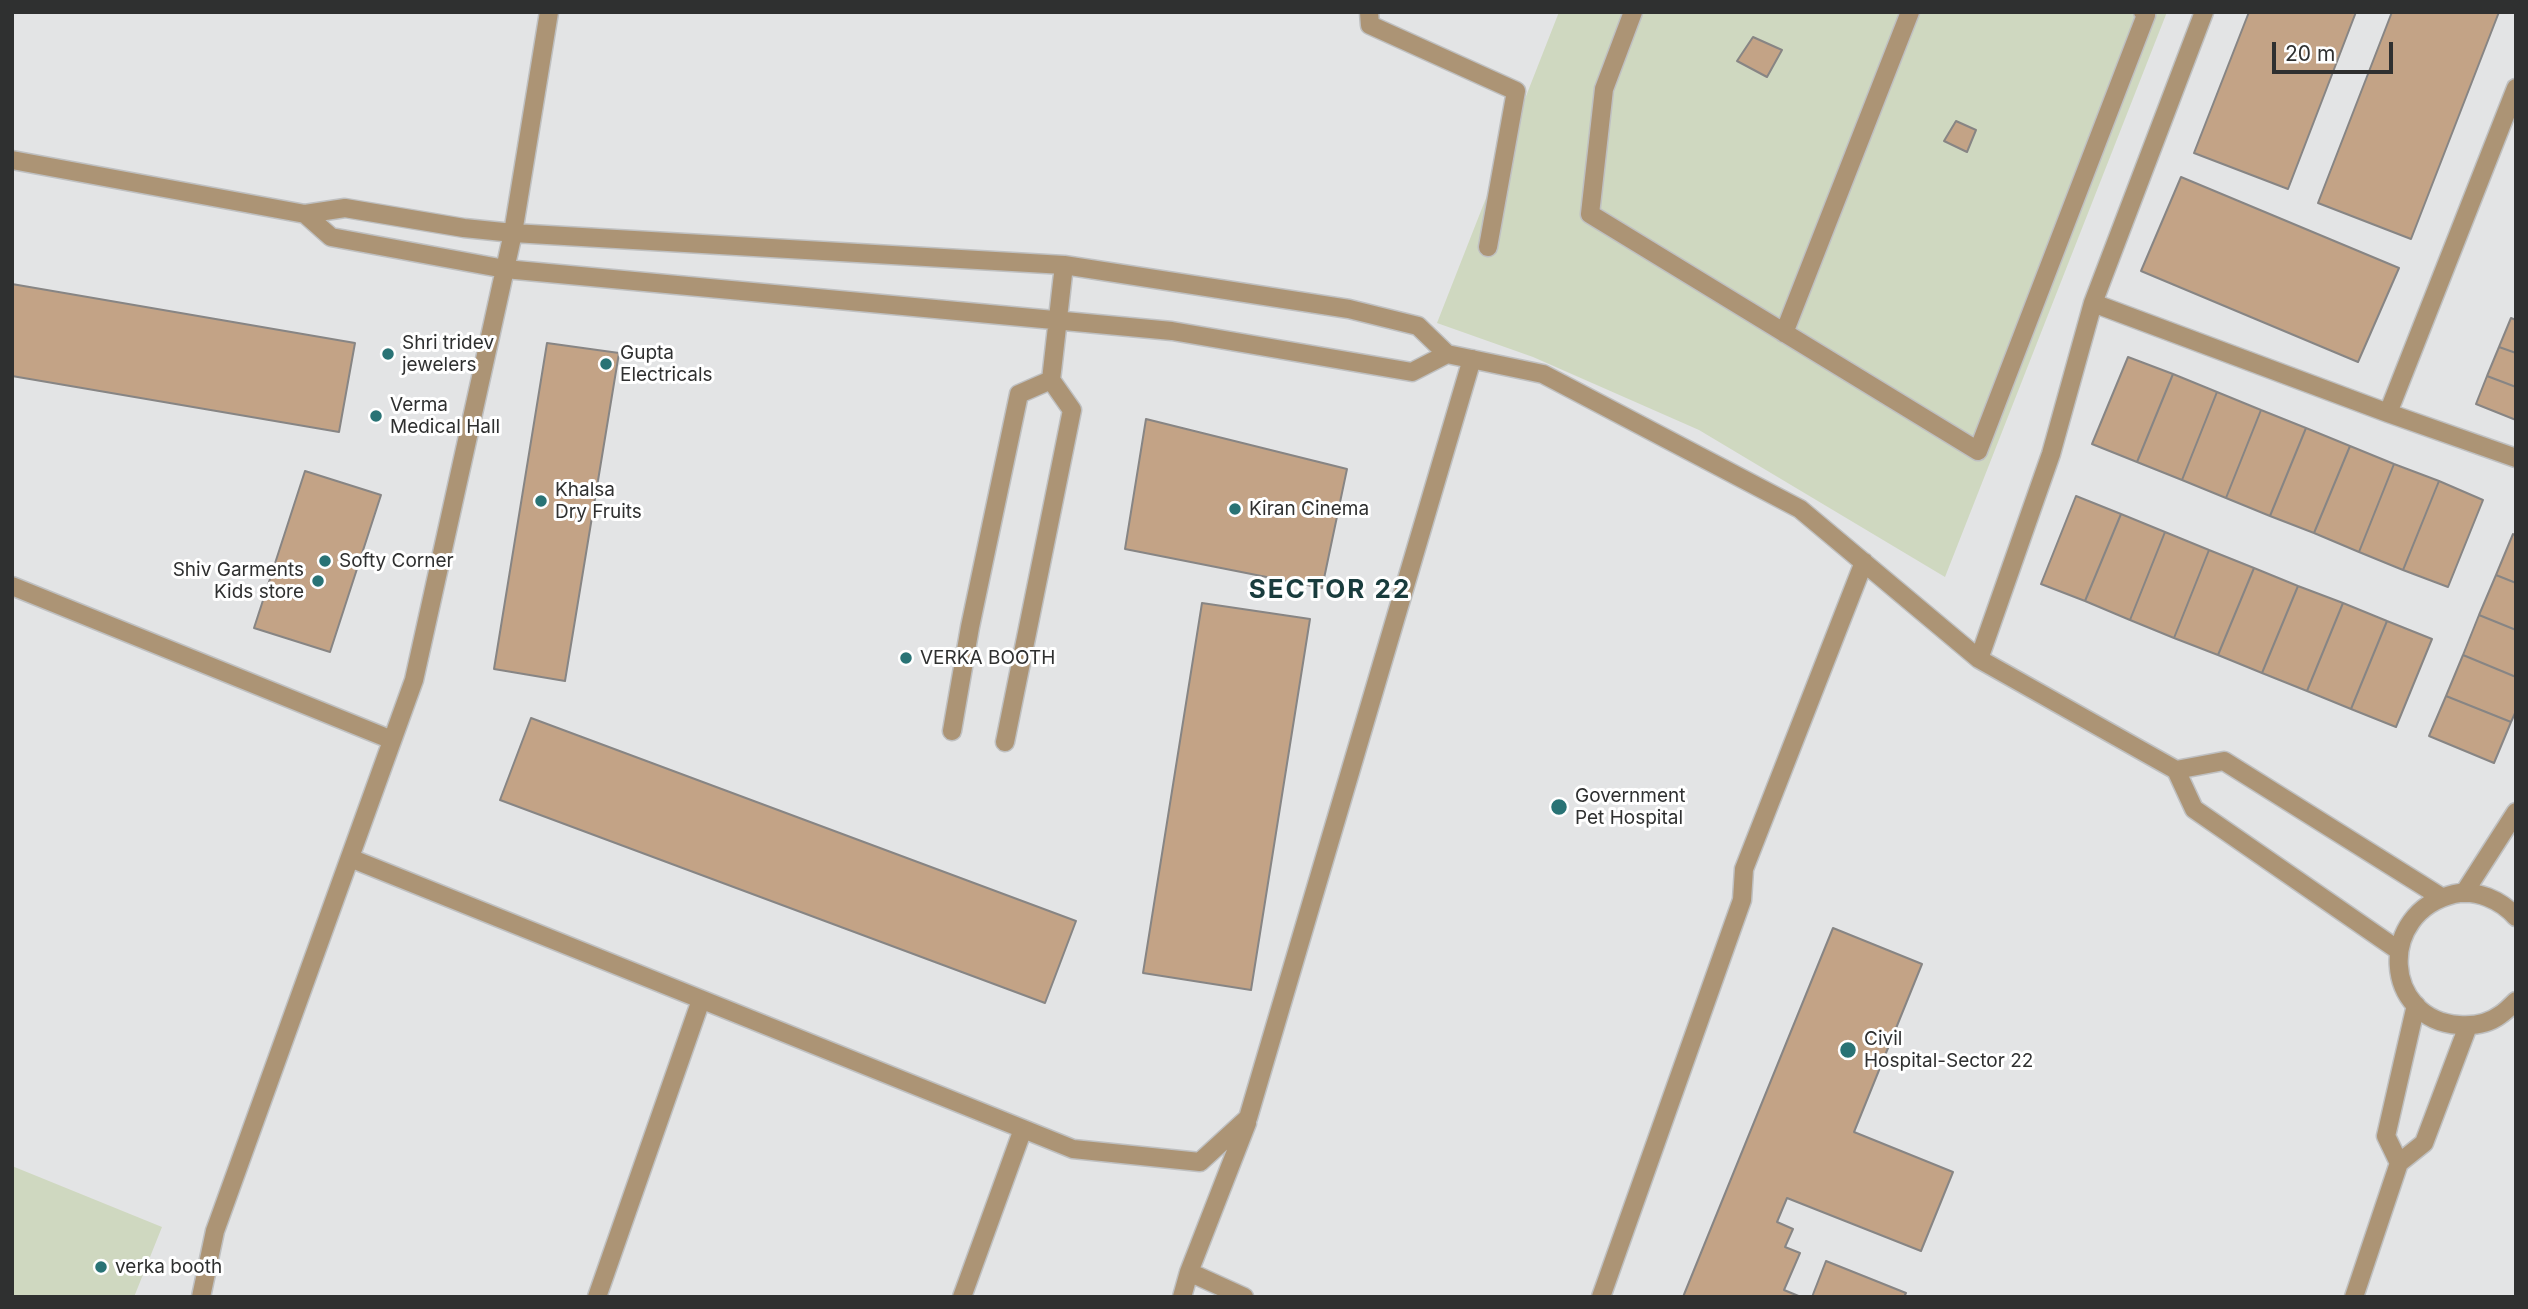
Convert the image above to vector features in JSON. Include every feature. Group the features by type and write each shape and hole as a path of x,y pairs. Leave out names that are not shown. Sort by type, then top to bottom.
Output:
{"street":[{"path":"201,1297 215,1231 414,680 513,233 550,12"},
{"path":"1369,12 1370,25 1516,90 1488,247"},
{"path":"1633,12 1604,89 1590,214 1978,452 2146,15 2143,12"},
{"path":"1784,333 1910,12"},
{"path":"1979,659 2051,454 2093,303 2204,12"},
{"path":"2388,413 2516,88"},
{"path":"12,160 305,214 345,208 464,228 513,233 1064,265 1349,309 1418,326 1447,354 1543,374 1800,509 1979,659 2176,770 2194,809 2398,950"},
{"path":"305,214 331,237 505,269 1172,331 1412,372 1447,354"},
{"path":"1005,742 1072,410 1051,380 1064,265"},
{"path":"2093,303 2516,458"},
{"path":"1182,1297 1248,1118 1472,359"},
{"path":"952,731 970,627 1019,394 1051,380"},
{"path":"1601,1297 1742,900 1744,869 1864,562"},
{"path":"12,586 392,740"},
{"path":"2176,770 2224,761 2441,897"},
{"path":"2464,894 2516,812"},
{"path":"350,858 1073,1149 1200,1162 1248,1118"},
{"path":"2515,914 2480,894 2441,897 2426,905 2412,918 2403,933 2398,950 2404,989 2416,1005 2431,1017 2449,1024 2468,1026 2508,1020 2516,1001"},
{"path":"597,1297 701,1000"},
{"path":"2399,1163 2386,1136 2416,1005"},
{"path":"2354,1297 2399,1163 2424,1143 2468,1026"},
{"path":"962,1297 1023,1129"},
{"path":"1189,1272 1244,1297"}],"green space":[{"path":"1559,12 2167,12 1945,577 1699,430 1533,357 1437,323"},
{"path":"12,1166 162,1227 134,1297 12,1297"}],"building":[{"path":"2249,12 2356,12 2288,189 2194,153"},
{"path":"2392,12 2499,12 2411,239 2318,203"},
{"path":"1753,37 1782,50 1767,77 1737,61"},
{"path":"1956,121 1976,130 1967,152 1944,141"},
{"path":"2181,177 2399,268 2358,362 2141,271"},
{"path":"12,284 355,343 339,432 12,376"},
{"path":"2511,318 2516,320 2516,353 2499,347"},
{"path":"547,343 619,353 565,681 494,669"},
{"path":"2499,347 2516,353 2516,387 2487,376"},
{"path":"2128,357 2173,374 2137,462 2092,444"},
{"path":"2173,374 2217,392 2182,480 2137,462"},
{"path":"2487,376 2516,387 2516,420 2476,404"},
{"path":"2217,392 2261,410 2226,498 2182,480"},
{"path":"2261,410 2306,428 2270,516 2226,498"},
{"name":"Kiran Cinema","path":"1146,419 1347,469 1322,588 1125,549"},
{"path":"2306,428 2350,446 2314,533 2270,516"},
{"path":"2350,446 2394,464 2359,552 2314,533"},
{"path":"2394,464 2439,481 2403,570 2359,552"},
{"path":"305,471 381,495 330,652 254,628"},
{"path":"2439,481 2483,500 2448,587 2403,570"},
{"path":"2076,496 2121,514 2085,601 2041,584"},
{"path":"2121,514 2165,532 2130,620 2085,601"},
{"path":"2165,532 2209,550 2174,638 2130,620"},
{"path":"2513,534 2516,536 2516,583 2496,575"},
{"path":"2209,550 2254,568 2218,655 2174,638"},
{"path":"2254,568 2298,586 2262,673 2218,655"},
{"path":"2496,575 2516,583 2516,630 2479,615"},
{"path":"2298,586 2343,603 2307,691 2262,673"},
{"path":"1202,603 1310,619 1251,990 1143,973"},
{"path":"2343,603 2387,621 2351,709 2307,691"},
{"path":"2479,615 2516,630 2516,677 2463,655"},
{"path":"2387,621 2432,639 2396,727 2351,709"},
{"path":"2463,655 2516,677 2516,711 2511,722 2446,696"},
{"path":"2446,696 2511,722 2494,763 2429,736"},
{"path":"531,718 1076,921 1045,1003 500,800"},
{"path":"1833,928 1922,964 1854,1132 1953,1172 1921,1251 1787,1198 1777,1222 1793,1229 1785,1247 1800,1253 1784,1290 1801,1297 1683,1297"},
{"path":"1826,1261 1906,1293 1904,1297 1812,1297"}],"place":[{"name":"Shri tridev jewelers","path":"388,354"},
{"name":"Gupta Electricals","path":"606,364"},
{"name":"Verma Medical Hall","path":"376,416"},
{"name":"Khalsa Dry Fruits","path":"541,501"},
{"name":"Kiran Cinema","path":"1235,509"},
{"name":"Softy Corner","path":"325,561"},
{"name":"Shiv Garments Kids store","path":"318,581"},
{"name":"VERKA BOOTH","path":"906,658"},
{"name":"Government Pet Hospital","path":"1559,807"},
{"name":"Civil Hospital-Sector 22","path":"1848,1050"},
{"name":"verka booth","path":"101,1267"}],"district":[{"name":"SECTOR 22","path":"1330,590"}]}
